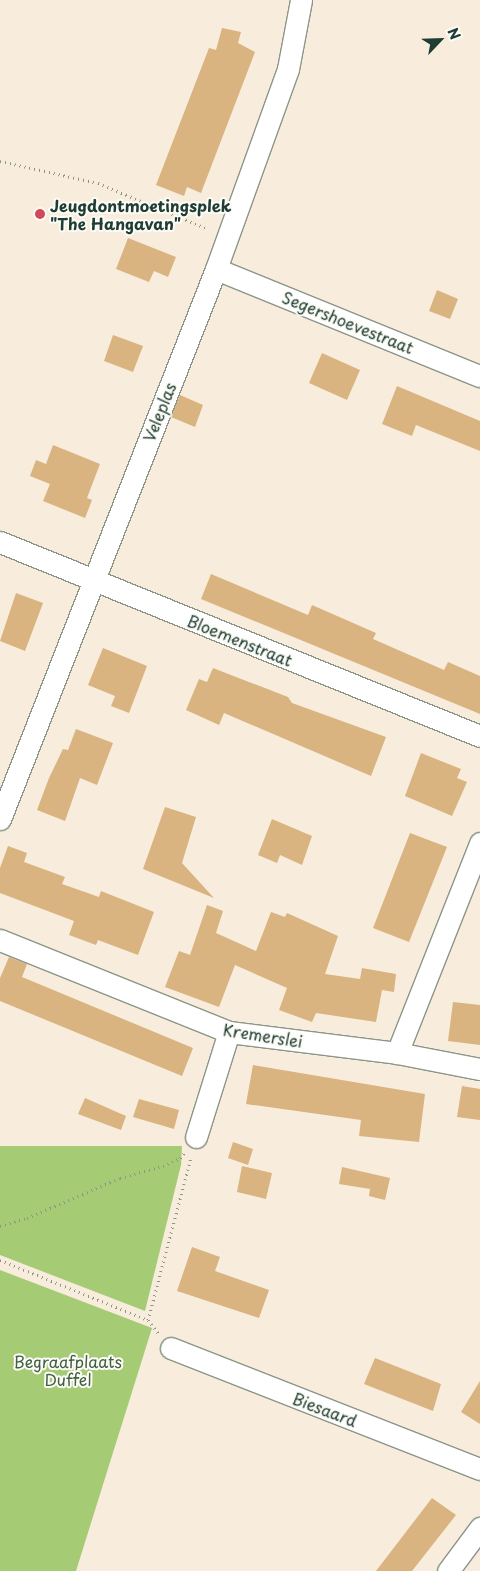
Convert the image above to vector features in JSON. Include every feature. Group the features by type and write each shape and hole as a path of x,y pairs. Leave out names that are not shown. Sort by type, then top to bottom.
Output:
{"street":[{"name":"Veleplas","path":"0,819 92,580 216,269 288,68 301,0"},
{"name":"Segershoevestraat","path":"216,269 480,376"},
{"name":"Bloemenstraat","path":"0,542 480,736"},
{"path":"397,1053 480,843"},
{"name":"Kremerslei","path":"0,940 229,1032 397,1053 480,1069"},
{"path":"196,1137 229,1032"},
{"name":"Biesaard","path":"171,1348 480,1470"},
{"path":"448,1571 480,1528"}],"path":[{"path":"0,161 98,183 228,236"},
{"path":"0,1226 27,1218 120,1178 163,1166 180,1158 196,1137"},
{"path":"148,1320 196,1137"},
{"path":"0,1260 148,1320 171,1348"}],"green space":[{"path":"0,1146 182,1146 181,1165 145,1311 0,1255"},
{"name":"Begraafplaats Duffel","path":"0,1270 152,1328 76,1571 0,1571"}],"building":[{"path":"222,28 241,32 238,43 255,52 201,193 187,187 184,196 156,185 209,48 216,50"},
{"path":"128,238 176,257 168,277 154,271 149,282 116,269"},
{"path":"437,290 458,299 450,319 429,311"},
{"path":"113,335 143,346 133,372 104,361"},
{"path":"322,353 360,370 347,400 309,383"},
{"path":"397,386 480,421 480,451 416,425 412,436 382,424"},
{"path":"180,395 203,405 195,427 171,417"},
{"path":"53,445 100,464 87,498 92,500 85,518 43,501 50,484 30,476 36,460 46,464"},
{"path":"211,574 308,615 312,605 376,633 373,639 444,670 448,662 480,676 480,714 201,599"},
{"path":"16,593 43,603 25,651 0,641"},
{"path":"103,648 147,666 129,713 111,706 115,696 88,685"},
{"path":"213,668 288,697 292,703 386,737 371,776 224,713 219,725 186,710 199,679 207,682"},
{"path":"76,729 113,743 97,785 80,778 65,821 37,810 49,778 63,749 68,750"},
{"path":"421,753 461,769 457,778 467,782 452,816 405,796"},
{"path":"165,807 196,817 182,863 214,898 143,869"},
{"path":"272,819 312,836 302,865 280,855 277,863 258,855"},
{"path":"410,833 447,847 409,942 373,928"},
{"path":"8,846 27,853 24,862 65,877 62,884 99,897 101,891 154,912 138,955 98,940 96,945 69,935 74,921 0,893 0,868"},
{"path":"207,905 223,911 216,933 256,951 271,912 285,917 287,913 338,936 325,974 360,979 362,968 396,974 394,992 382,990 376,1022 316,1013 312,1022 279,1010 287,988 235,965 219,1007 165,987 179,951 190,955"},
{"path":"9,957 27,964 22,977 193,1048 182,1076 0,1001 0,978"},
{"path":"453,1002 480,1005 480,1045 448,1041"},
{"path":"253,1065 425,1094 419,1142 359,1136 361,1120 246,1104"},
{"path":"462,1086 480,1089 480,1120 457,1117"},
{"path":"85,1098 126,1116 121,1130 78,1114"},
{"path":"139,1099 179,1110 174,1129 133,1117"},
{"path":"233,1142 253,1149 248,1165 228,1158"},
{"path":"242,1166 272,1173 266,1199 237,1192"},
{"path":"342,1167 390,1178 385,1200 369,1196 370,1189 339,1184"},
{"path":"192,1247 220,1257 215,1271 269,1290 259,1318 177,1291"},
{"path":"375,1358 441,1384 433,1411 364,1384"},
{"path":"480,1381 480,1424 461,1412"},
{"path":"432,1498 456,1515 412,1571 376,1571"}],"place":[{"name":"Jeugdontmoetingsplek \"The Hangavan\"","path":"40,214"}]}
